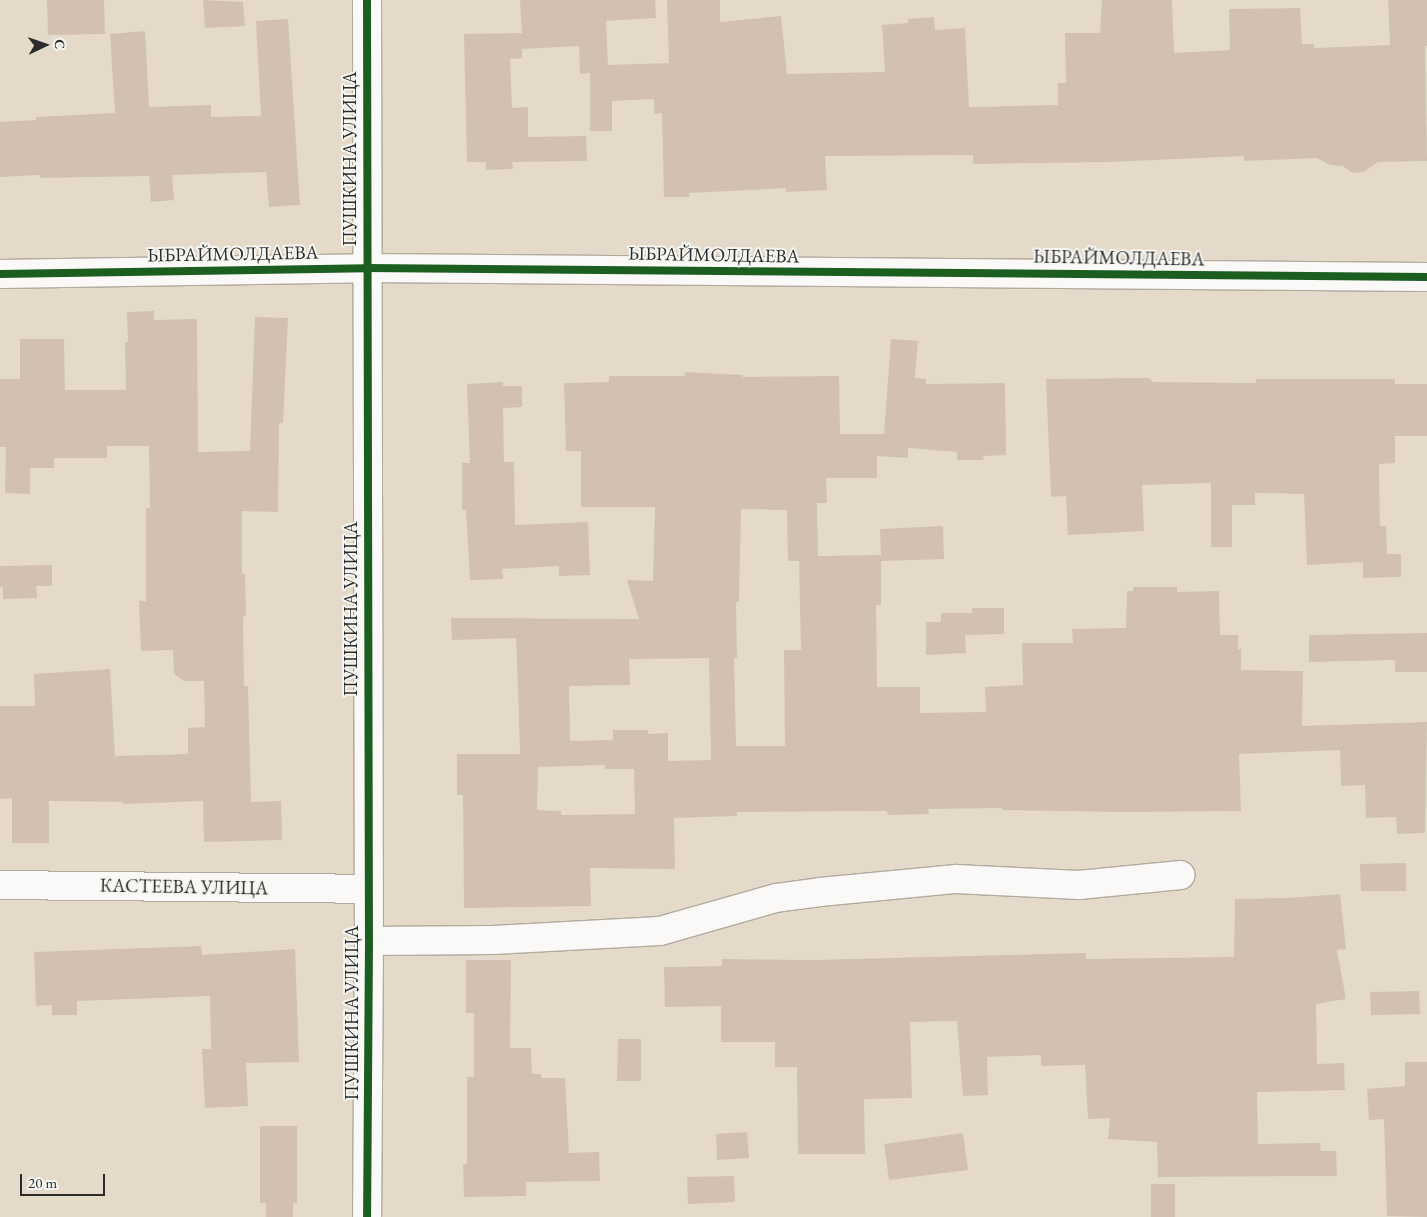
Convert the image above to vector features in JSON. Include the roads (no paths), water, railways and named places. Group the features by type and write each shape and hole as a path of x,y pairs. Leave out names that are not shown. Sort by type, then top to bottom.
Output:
{"street":[{"name":"ПУШКИНА УЛИЦА","path":"367,0 367,889 369,941 367,1217"},
{"name":"ЫБРАЙМОЛДАЕВА","path":"0,274 367,268 1427,278"},
{"path":"369,941 493,940 660,931 776,898 956,879 1079,885 1180,875"},
{"name":"КАСТЕЕВА УЛИЦА","path":"0,885 367,889"}]}
